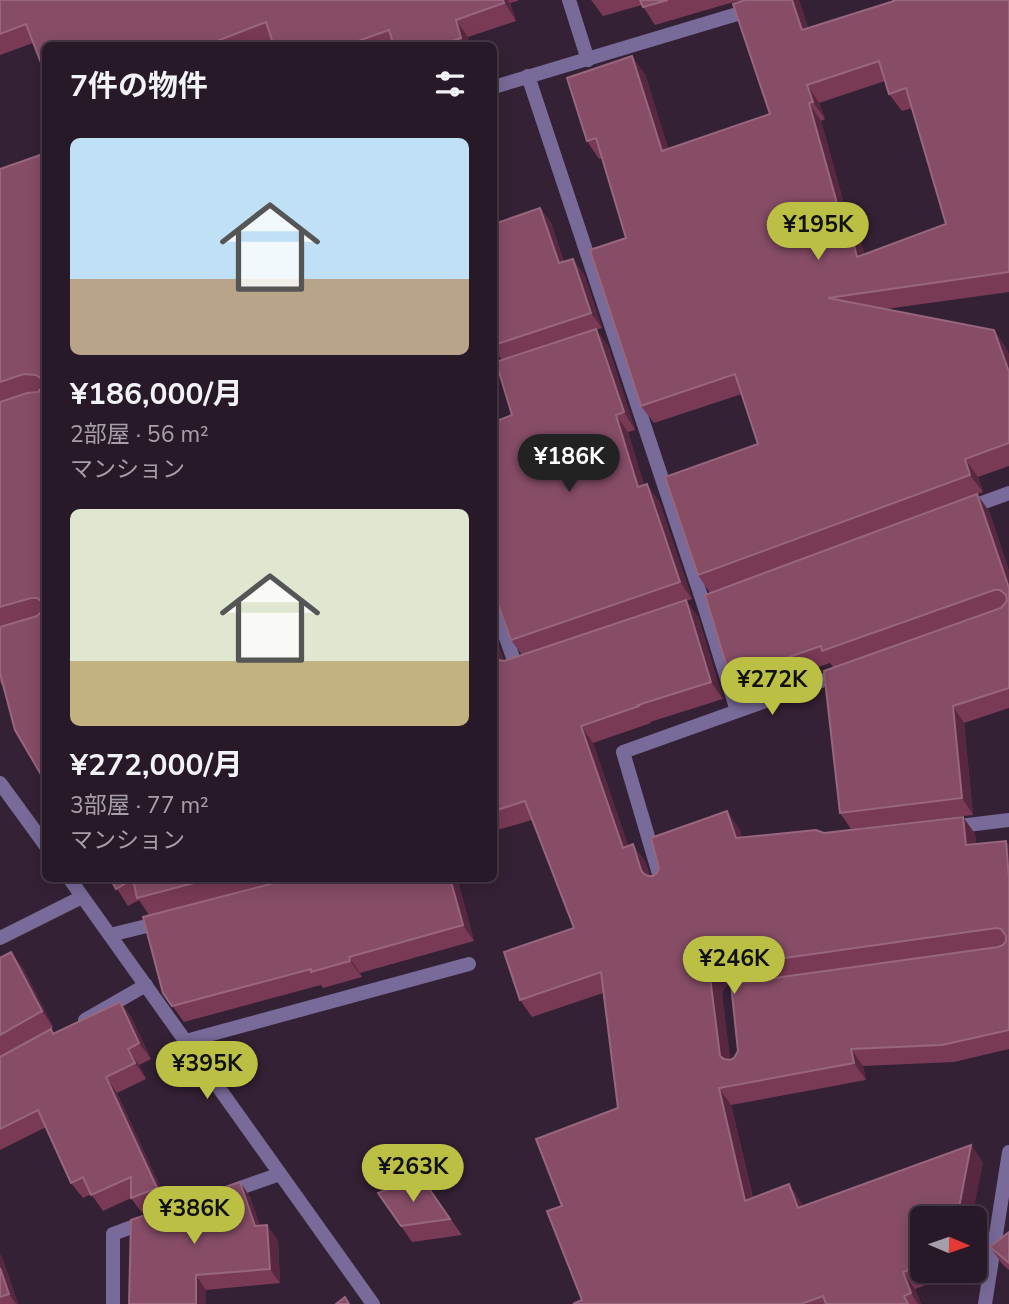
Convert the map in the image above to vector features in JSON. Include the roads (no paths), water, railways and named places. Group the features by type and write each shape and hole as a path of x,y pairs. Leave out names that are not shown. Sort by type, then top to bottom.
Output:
{"street":[{"path":"569,0 588,60"},
{"path":"497,86 784,0"},
{"path":"528,76 608,336 704,605 737,711"},
{"path":"946,516 1009,493"},
{"path":"497,612 517,669 542,661"},
{"path":"663,884 623,752 853,670"},
{"path":"0,783 42,841"},
{"path":"942,828 1009,820"},
{"path":"72,882 373,1304"},
{"path":"0,938 82,897"},
{"path":"110,935 175,919"},
{"path":"186,1041 469,964"},
{"path":"77,1024 146,985"},
{"path":"985,1304 1009,1152"},
{"path":"216,1197 280,1174"},
{"path":"113,1304 113,1234 165,1215"}]}
